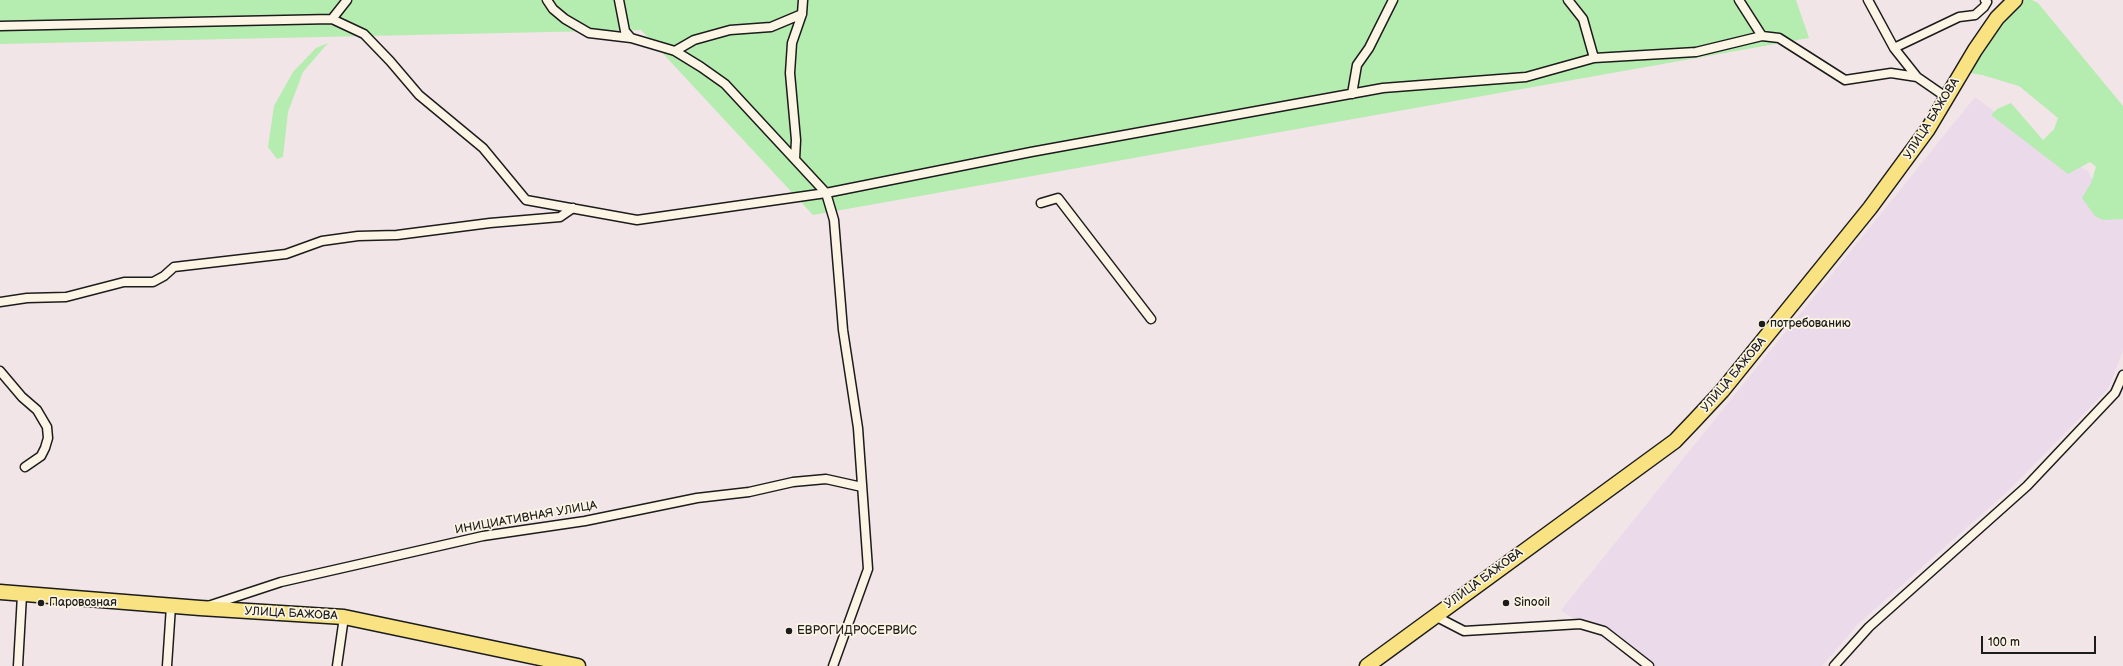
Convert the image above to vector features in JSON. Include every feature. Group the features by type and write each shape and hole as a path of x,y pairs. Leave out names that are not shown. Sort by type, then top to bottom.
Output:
{"highway":[{"name":"УЛИЦА БАЖОВА","path":"1367,666 1675,441 1696,420 1722,391 1870,208 1928,129 1997,18 2015,0"},
{"name":"УЛИЦА БАЖОВА","path":"0,592 22,595 172,606 344,617 554,664 578,666"}],"street":[{"path":"332,19 348,0"},
{"path":"547,0 552,9 565,19 589,33 631,38 675,51 701,66 725,84 826,193 834,220 843,330 858,428 868,569 833,666"},
{"path":"619,0 625,31 631,38"},
{"path":"795,159 796,140 790,73 792,43 802,14 803,0"},
{"path":"1352,94 1357,65 1369,48 1393,0"},
{"path":"1568,0 1583,19 1594,58"},
{"path":"1739,0 1762,36"},
{"path":"1868,0 1894,48 1917,77 1946,98"},
{"path":"1894,48 1959,17 1976,15 1984,7 1987,2 1985,0"},
{"path":"675,51 694,40 730,30 771,26 802,14"},
{"path":"0,26 332,19 364,34 390,60 420,95 483,148 526,200 637,220 826,193 1031,152 1383,88 1526,77 1594,58 1696,52 1762,36 1779,38 1844,80 1891,74 1917,77"},
{"path":"1041,203 1058,198 1151,319"},
{"path":"0,302 27,298 66,298 124,282 153,282 164,276 174,267 286,254 322,241 358,236 397,235 490,223 560,217 573,208"},
{"path":"0,370 22,397 38,410 47,427 48,438 45,448 40,456 25,466"},
{"path":"1834,666 1869,627 2027,486 2115,393 2123,375"},
{"name":"ИНИЦИАТИВНАЯ УЛИЦА","path":"200,608 281,582 484,536 585,521 697,498 749,492 793,482 826,479 862,487"},
{"path":"18,666 22,595"},
{"path":"167,666 172,606"},
{"path":"1435,616 1464,631 1580,624 1604,631 1649,666"},
{"path":"337,666 344,617"}],"shaded area":[{"path":"1975,97 2039,145 2088,171 2103,202 2123,209 2123,351 2108,389 2009,490 1858,624 1822,666 1643,666 1561,610"}],"green space":[{"path":"0,0 1796,0 1809,38 813,215 641,30 0,44"},
{"path":"2025,0 2032,0 2038,3 2123,106 2123,219 2103,220 2095,216 2082,198 2091,183 2096,167 2090,162 2068,174 1991,115 1997,109 2011,103 2043,140 2054,129 2058,118 2019,86 1970,73 1989,39"},
{"path":"328,43 303,72 288,112 283,157 277,159 268,147 274,106 293,72 316,48"}],"place":[{"name":"потребованию","path":"1762,324"},
{"name":"Паровозная","path":"41,603"},
{"name":"Sinooil","path":"1506,603"},
{"name":"ЕВРОГИДРОСЕРВИС","path":"789,631"}]}
